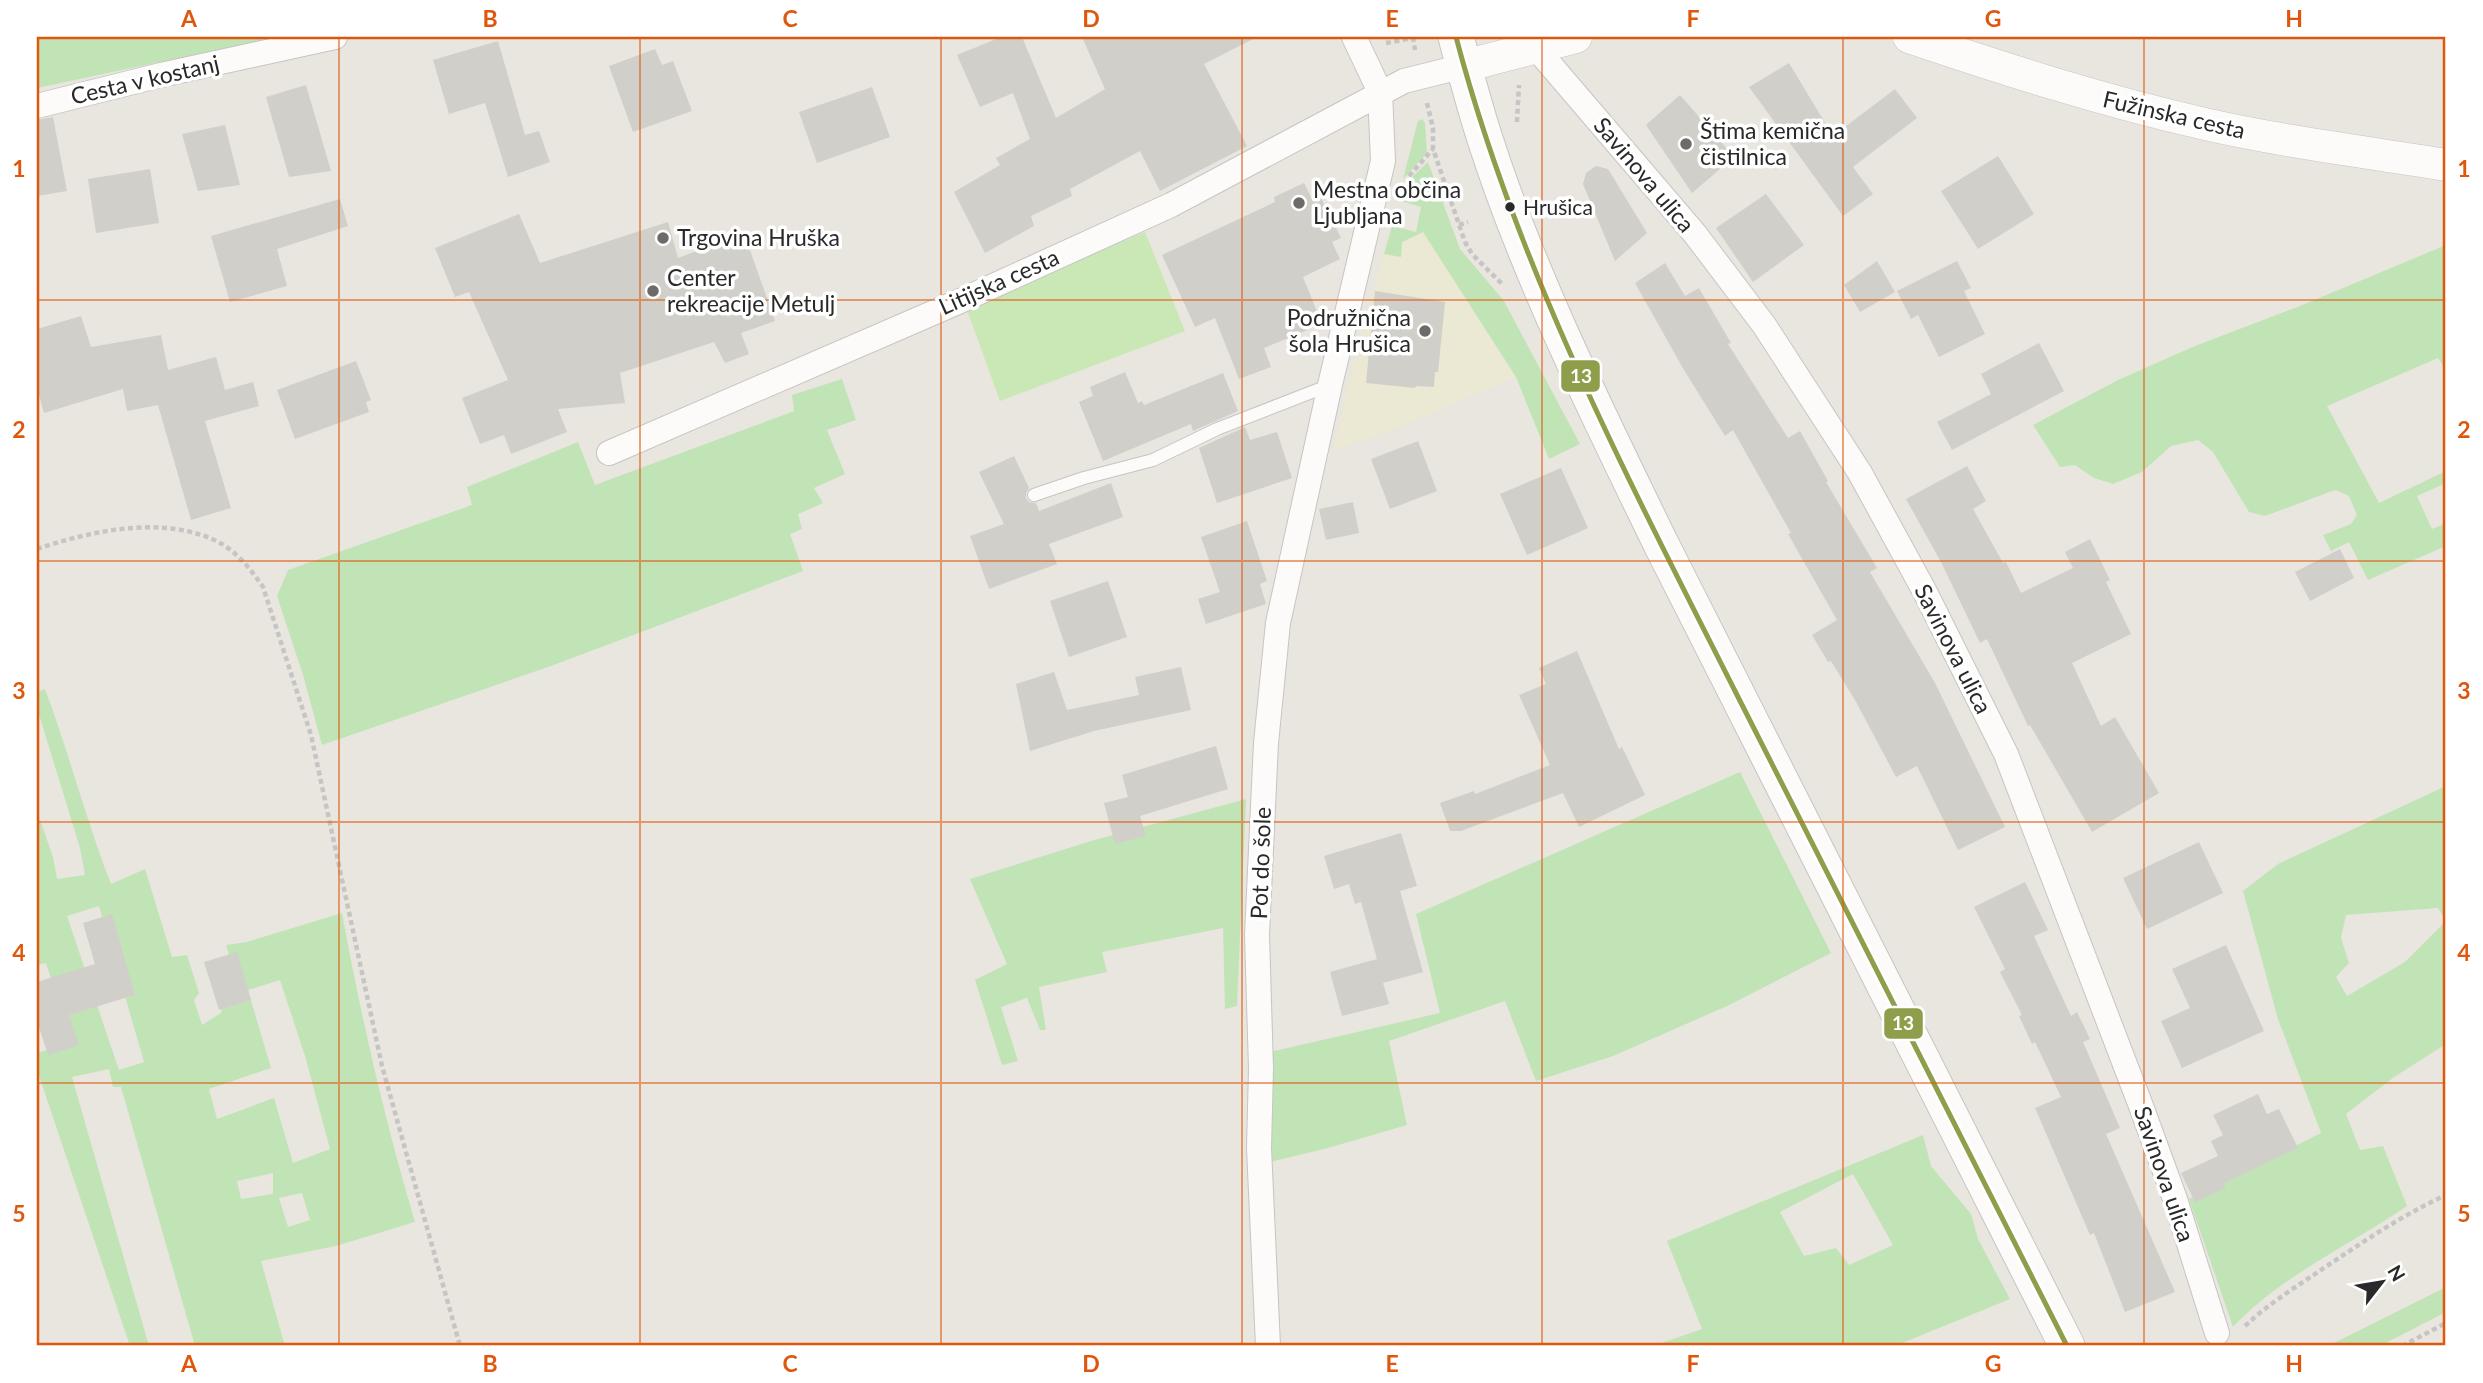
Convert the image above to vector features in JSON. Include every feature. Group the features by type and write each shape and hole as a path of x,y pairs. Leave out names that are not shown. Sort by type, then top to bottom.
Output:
{"main road":[{"path":"1460,51 1485,140 1507,202 1603,424 1667,556 2067,1346"}],"street":[{"name":"Cesta v kostanj","path":"37,106 161,75 335,37"},
{"path":"1354,37 1380,92 1460,51 1536,48 1576,37"},
{"name":"Fužinska cesta","path":"1909,37 2017,74 2154,112 2265,135 2446,165"},
{"name":"Savinova ulica","path":"1536,48 1695,234 1764,325 1860,473 1925,592 2006,754 2228,1332"},
{"name":"Pot do šole","path":"1268,1346 1259,1148 1261,1069 1258,935 1266,743 1278,623 1383,161 1380,92"},
{"name":"Litijska cesta","path":"609,453 958,302 1171,205 1380,92"}],"lane":[{"path":"1034,495 1084,478 1153,460 1217,429 1330,385"}],"path":[{"path":"1379,40 1386,43 1414,40"},
{"path":"1459,225 1468,222"},
{"path":"37,549 81,537 159,527 214,539 249,566 263,587 312,734 382,1066 460,1346"},
{"path":"2228,1332 2350,1250 2446,1195"},
{"path":"2402,1346 2446,1324"}],"shaded area":[{"name":"Podružnična šola Hrušica","path":"1423,232 1516,377 1392,430 1333,451 1384,254 1401,257 1402,242"}],"green space":[{"path":"37,37 278,37 37,88"},
{"path":"1422,119 1425,123 1427,153 1403,179 1418,121"},
{"path":"1428,162 1460,249 1504,301 1580,444 1549,459 1516,377 1423,232 1402,242 1401,257 1384,254 1392,226 1416,232 1421,207 1398,200 1414,175"},
{"path":"1145,232 1185,331 1000,401 966,307"},
{"path":"2446,245 2446,370 2438,358 2327,406 2379,503 2446,471 2446,483 2417,496 2432,529 2446,523 2446,546 2368,580 2349,542 2331,551 2323,535 2351,524 2357,515 2349,496 2335,490 2265,516 2249,512 2213,452 2198,440 2171,446 2142,472 2113,484 2094,478 2075,465 2060,467 2033,425 2118,380 2195,346"},
{"path":"842,379 856,420 827,430 845,474 814,488 823,503 798,514 802,529 790,534 803,571 551,666 322,745 277,596 288,570 472,505 467,487 578,442 595,485 794,411 792,395"},
{"path":"45,689 111,884 145,869 172,957 187,955 199,993 194,1000 202,1025 221,1013 223,1004 242,997 226,945 247,942 342,913 374,1069 415,1222 336,1246 261,1261 285,1346 195,1346 121,1087 113,1087 109,1069 72,1077 149,1346 130,1346 37,1070 37,1053 71,1042 46,963 37,965 37,811 53,857 57,879 85,875 80,848 37,708 37,692","holes":["99,906 144,1062 119,1070 67,916","280,980 305,1056 330,1149 293,1163 274,1098 217,1119 209,1089 271,1068 248,990","273,1173 273,1194 241,1199 237,1181","302,1193 310,1220 288,1227 279,1198"]},
{"path":"1740,772 1831,953 1727,1006 1613,1056 1536,1081 1505,1001 1389,1041 1407,1125 1258,1165 1252,1056 1440,1013 1416,914"},
{"path":"2446,786 2446,921 2446,1044 2394,1077 2346,1114 2360,1150 2383,1146 2407,1206 2272,1292 2233,1327 2189,1199 2321,1133 2278,1019 2243,891 2278,864","holes":["2438,908 2446,921 2405,962 2347,996 2336,977 2349,963 2341,938 2346,915"]},
{"path":"1246,799 1237,1006 1225,1009 1223,928 1102,952 1107,972 1039,987 1046,1030 1040,1030 1027,998 1001,1007 1018,1061 1002,1065 975,980 1007,964 970,879 1091,841"},
{"path":"1923,1135 1931,1166 1971,1214 1978,1239 2010,1299 1895,1346 1653,1346 1702,1329 1667,1241","holes":["1853,1174 1893,1245 1849,1265 1836,1248 1804,1256 1780,1212"]},
{"path":"2446,1287 2446,1312 2380,1346 2328,1346"}],"building":[{"path":"1001,37 1022,37 1056,118 1105,89 1082,37 1257,37 1204,64 1247,146 1160,191 1140,151 1070,189 1072,196 1031,216 1034,226 985,253 954,192 1000,165 996,158 1030,139 1013,93 980,107 957,55"},
{"path":"498,41 525,135 539,131 550,162 508,177 485,103 449,114 433,60"},
{"path":"655,49 662,65 673,61 692,111 633,132 609,66"},
{"path":"1789,63 1833,136 1895,89 1917,118 1853,167 1873,194 1843,216 1749,87"},
{"path":"306,85 331,171 289,177 266,97"},
{"path":"872,87 890,137 817,163 799,112"},
{"name":"Štima kemična čistilnica","path":"1680,95 1734,157 1692,193 1646,125"},
{"path":"53,117 67,191 37,196 37,120"},
{"path":"225,125 240,185 198,191 182,134"},
{"path":"1998,156 2034,214 1978,249 1941,191"},
{"path":"1596,166 1608,169 1647,233 1615,261 1583,184 1586,173"},
{"path":"150,169 159,223 96,233 88,179"},
{"path":"1304,183 1312,199 1320,196 1341,238 1332,242 1340,259 1303,277 1322,324 1264,348 1271,367 1239,379 1215,318 1195,327 1162,255 1275,202 1274,197"},
{"path":"1766,194 1804,245 1753,282 1716,228"},
{"path":"340,199 348,226 277,249 287,286 230,302 211,236"},
{"path":"519,214 540,263 668,222 678,258 744,233 775,321 741,333 749,354 725,363 714,342 620,373 625,403 558,409 567,432 511,454 504,435 480,444 462,398 508,380 469,292 455,297 435,248"},
{"path":"1877,261 1895,292 1860,312 1844,285"},
{"path":"1957,261 1971,288 1964,291 1985,334 1939,357 1918,315 1911,319 1897,291"},
{"path":"1665,263 1685,296 1699,288 1731,343 1728,344 1788,438 1800,431 1828,481 1826,482 1877,568 1870,572 1935,683 2005,827 1958,850 1917,766 1896,777 1855,700 1812,635 1837,620 1733,430 1725,436 1635,283"},
{"path":"1375,291 1445,302 1434,387 1415,388 1366,383"},
{"path":"81,316 91,347 161,335 168,370 216,357 225,390 253,382 259,406 205,421 231,508 191,520 158,405 127,411 123,389 44,413 37,388 37,329"},
{"path":"2039,343 2064,391 1952,450 1937,422 1991,394 1981,374"},
{"path":"356,361 371,400 366,402 369,412 295,439 277,390"},
{"path":"1125,372 1138,403 1142,401 1144,405 1223,373 1238,411 1193,431 1191,424 1103,461 1079,402 1093,396 1090,387"},
{"path":"1245,427 1250,440 1277,432 1292,478 1217,503 1199,448"},
{"path":"1418,441 1437,491 1390,509 1371,459"},
{"path":"1014,456 1029,488 1026,498 1029,502 1036,503 1039,511 1111,483 1123,517 1049,544 1057,564 989,589 970,536 1004,524 979,472"},
{"path":"1967,466 1986,501 1973,509 2003,563 2006,562 2021,593 2073,568 2065,552 2090,539 2110,580 2106,582 2131,634 2072,663 2101,726 2115,717 2159,793 2092,832 2030,725 2028,726 1987,639 1980,643 1942,564 1906,499"},
{"path":"1561,468 1588,528 1527,555 1500,494"},
{"path":"1353,502 1359,533 1326,540 1319,509"},
{"path":"1247,521 1267,581 1260,584 1266,604 1206,624 1198,599 1220,592 1201,537"},
{"path":"2340,549 2354,578 2310,601 2295,572"},
{"path":"1108,581 1127,637 1069,657 1050,601"},
{"path":"1577,651 1619,749 1622,747 1645,795 1579,827 1563,793 1461,831 1450,831 1440,803 1474,791 1475,794 1550,765 1519,695 1546,684 1539,668"},
{"path":"1181,667 1191,710 1094,731 1030,751 1016,684 1054,672 1067,710 1139,695 1135,677"},
{"path":"1216,746 1228,789 1140,816 1146,836 1115,844 1104,803 1128,797 1122,775"},
{"path":"1401,833 1417,886 1400,891 1423,972 1383,983 1389,1004 1342,1016 1330,972 1377,959 1361,902 1355,904 1349,884 1334,889 1324,856"},
{"path":"2199,842 2223,893 2147,929 2123,878"},
{"path":"2025,882 2048,930 2034,936 2071,1016 2077,1012 2090,1039 2083,1042 2120,1128 2106,1134 2175,1292 2125,1312 2094,1233 2090,1235 2035,1108 2061,1097 2035,1042 2032,1044 2019,1016 2022,1015 2000,972 2005,969 1974,907"},
{"path":"112,914 135,995 69,1015 79,1045 48,1055 37,1021 37,982 95,964 83,923"},
{"path":"2226,945 2264,1031 2182,1068 2161,1021 2190,1008 2172,969"},
{"path":"237,952 251,1000 219,1010 204,962"},
{"path":"2258,1094 2267,1114 2279,1109 2298,1148 2224,1183 2226,1188 2195,1202 2181,1173 2218,1156 2211,1141 2223,1135 2213,1115"}],"transit line":[{"name":"13","path":"1456,37 1481,123 1510,207 1578,371 1695,612 2067,1346"}],"place":[{"name":"Štima kemična čistilnica","path":"1686,144"},
{"name":"Mestna občina Ljubljana","path":"1299,203"},
{"name":"Hrušica","path":"1510,207"},
{"name":"Trgovina Hruška","path":"663,238"},
{"name":"Center rekreacije Metulj","path":"653,291"},
{"name":"Podružnična šola Hrušica","path":"1425,331"}]}
